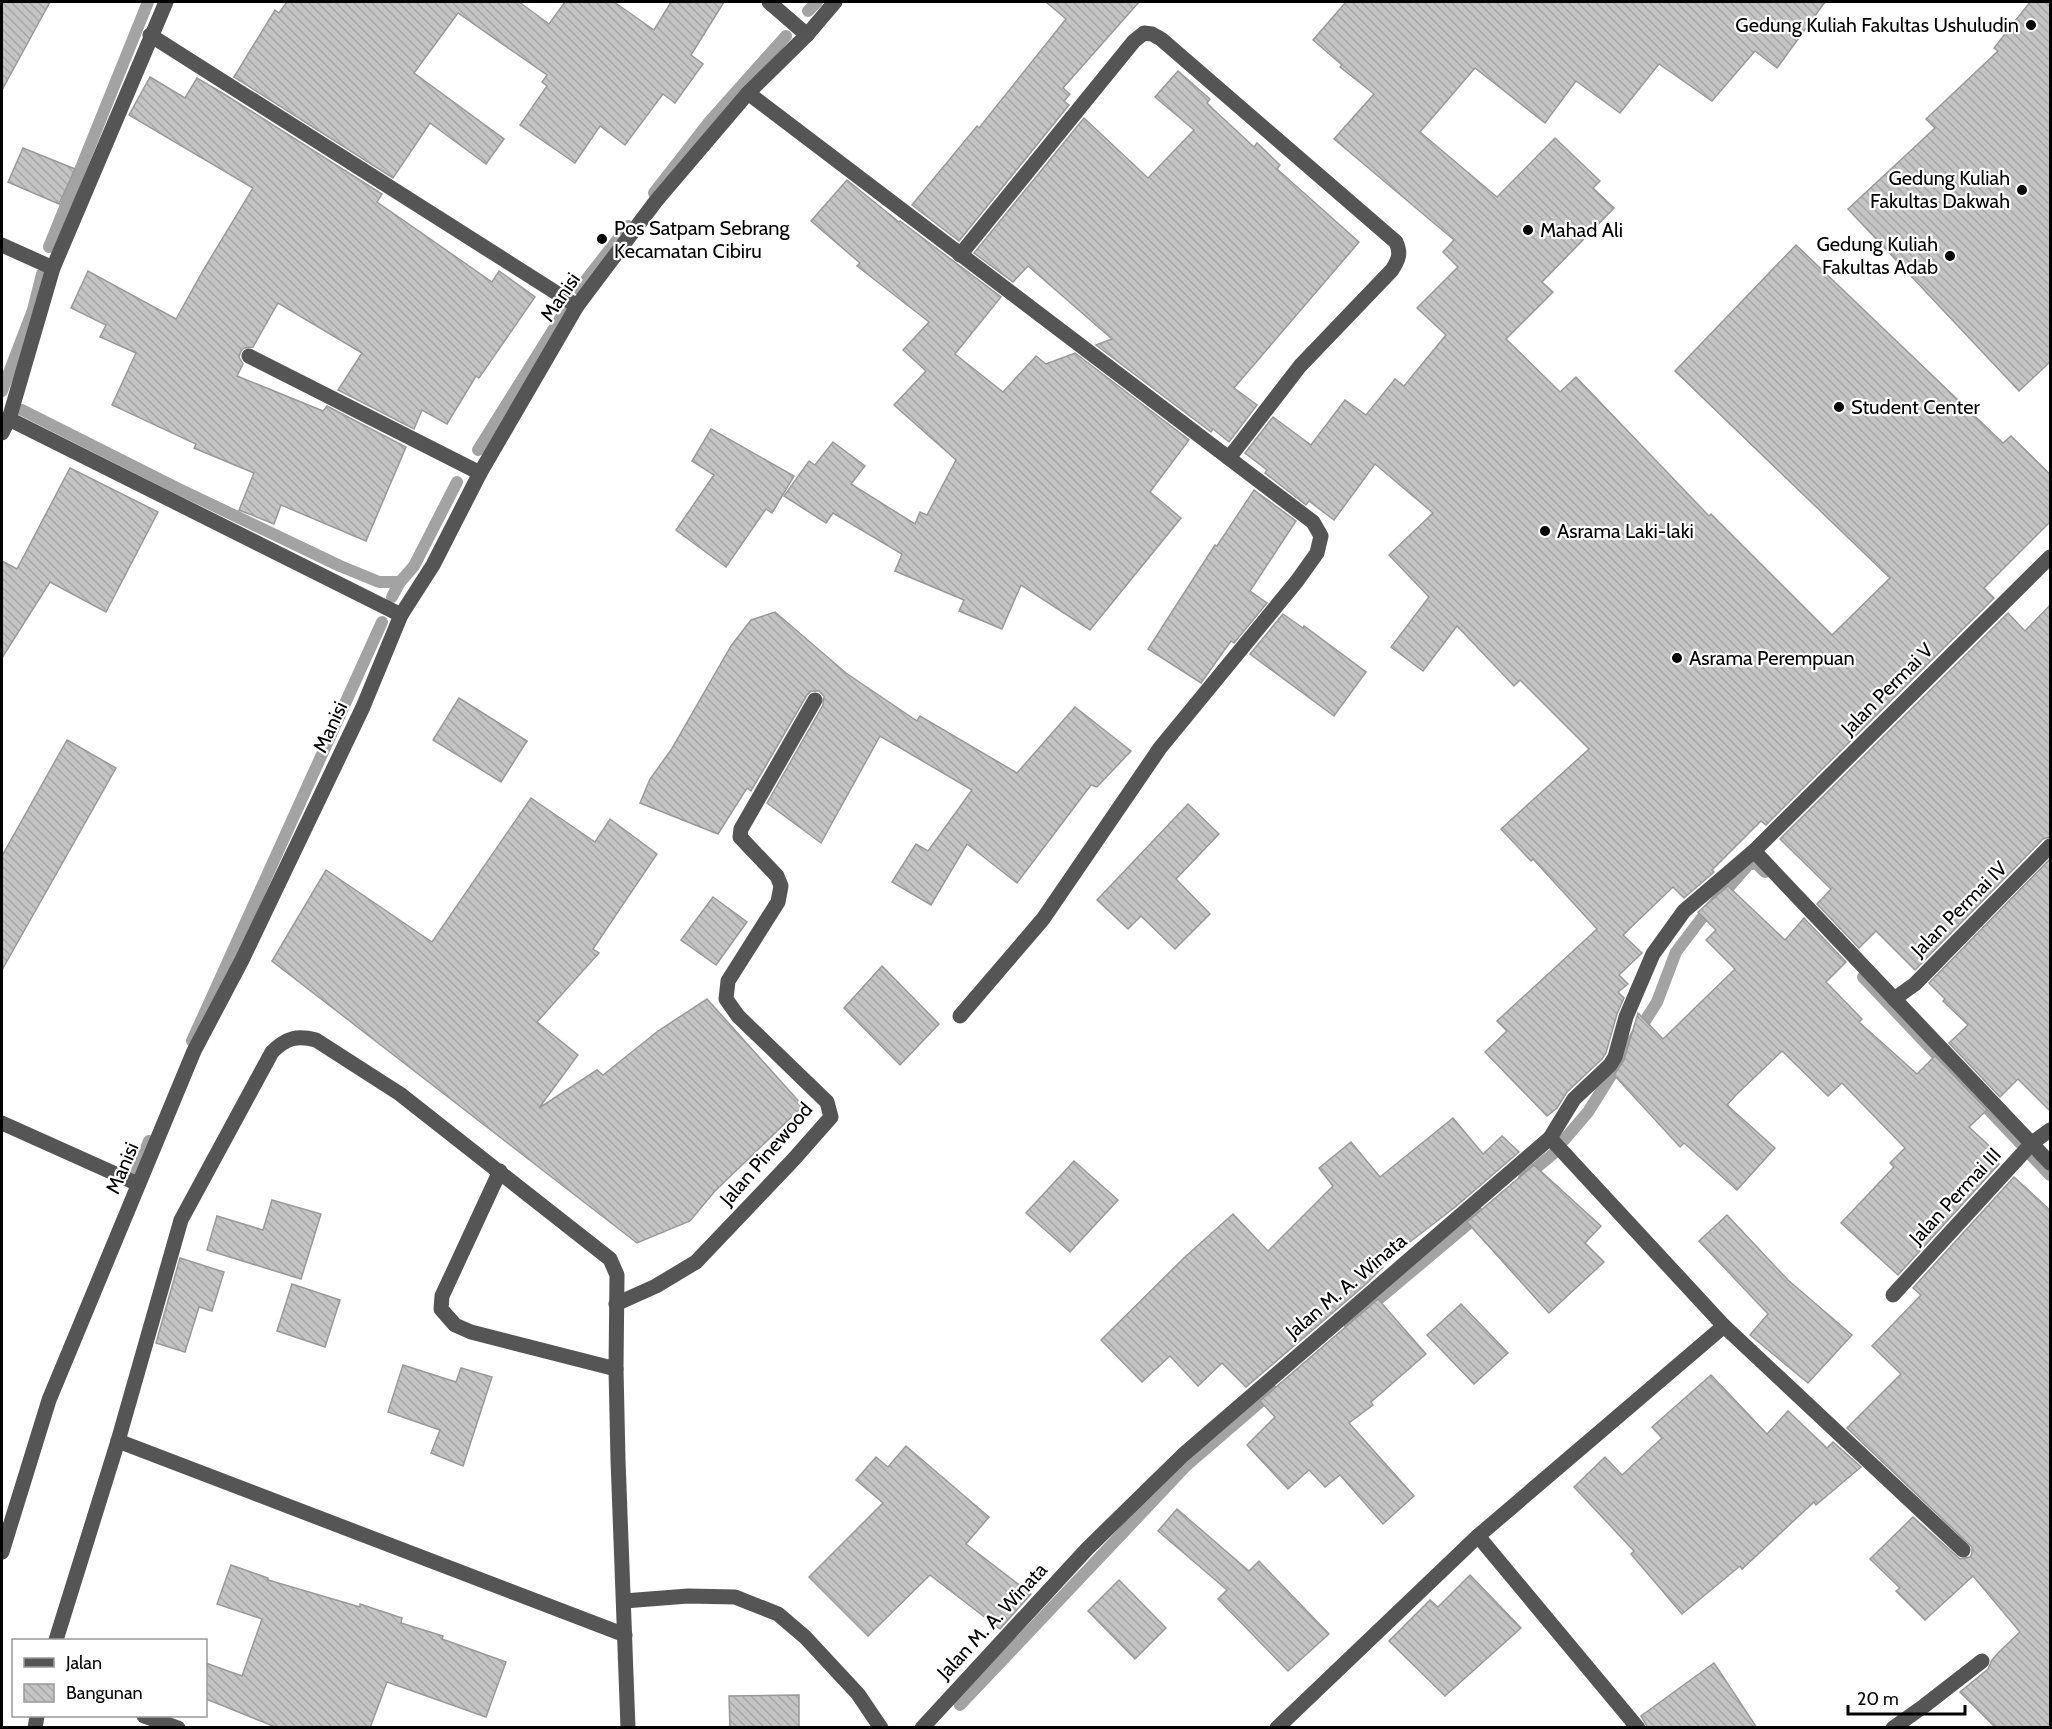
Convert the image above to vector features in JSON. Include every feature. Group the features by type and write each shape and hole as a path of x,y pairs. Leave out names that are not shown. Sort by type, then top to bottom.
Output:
{"street":[{"path":"166,2 150,35 53,268 5,426 401,615"},
{"path":"769,2 807,35"},
{"name":"Manisi","path":"2,1552 49,1400 194,1051 242,960 347,740 401,615 433,565 480,473 577,306 656,201 748,93 807,35 835,2"},
{"path":"960,255 1134,41 1144,33 1161,39 1396,242 1400,250 1398,260 1392,270 1300,366 1229,458"},
{"path":"150,35 577,306"},
{"path":"748,93 1313,522 1321,536 1317,553 1297,581 1160,748 1043,919 960,1016"},
{"path":"2,245 53,268"},
{"path":"249,356 480,473"},
{"name":"Jalan Permai V","path":"1754,851 2050,557"},
{"name":"Jalan Pinewood","path":"616,1304 656,1286 696,1262 831,1117 827,1102 738,1016 726,999 728,981 778,902 781,885 777,876 740,837 741,829 815,700"},
{"name":"Jalan Permai IV","path":"1894,999 1915,984 2050,846"},
{"path":"1754,851 2050,1163"},
{"name":"Jalan M. A. Winata","path":"922,1728 1087,1549 1183,1455 1550,1138 1574,1099 1603,1074 1615,1057 1626,1017 1653,954 1684,911 1754,851"},
{"path":"57,1639 118,1441 181,1220 272,1052 281,1043 294,1037 316,1040 400,1094 610,1259 617,1275 616,1369 628,1728"},
{"path":"2,1123 138,1184"},
{"name":"Jalan Permai III","path":"1893,1294 2032,1143 2050,1130"},
{"path":"1550,1138 1724,1326 1963,1550"},
{"path":"500,1171 442,1296 441,1309 455,1325 471,1332 616,1369"},
{"path":"1276,1728 1478,1536 1724,1326"},
{"path":"118,1441 625,1635"},
{"path":"1478,1536 1638,1728"},
{"path":"624,1601 688,1596 735,1597 778,1614 805,1637 851,1686 881,1728"},
{"path":"1893,1728 1982,1661"},
{"path":"147,1717 178,1728"}],"building":[{"path":"2,2 50,2 2,90"},
{"path":"287,2 519,2 549,24 565,2 614,2 654,30 671,2 724,2 691,55 703,64 675,103 663,94 625,145 600,126 575,163 520,125 547,86 542,82 547,75 458,13 414,73 504,139 486,164 430,123 393,178 234,77 275,10 279,13"},
{"path":"1046,2 1139,2 1063,88 1070,94 1064,101 1069,105 959,241 912,205 977,126 979,128 1066,19"},
{"path":"1346,2 1825,2 1777,68 1755,51 1712,101 1659,64 1620,113 1576,81 1545,123 1475,68 1420,132 1497,197 1555,138 1600,181 1593,188 1614,208 1542,282 1553,292 1506,339 1560,392 1576,377 1709,516 1711,514 1832,635 1890,578 1675,371 1796,245 2003,443 2011,436 2050,474 2050,522 1984,588 1994,598 1766,825 1761,821 1712,870 1714,872 1684,898 1673,887 1623,935 1642,953 1619,975 1628,984 1618,992 1624,998 1606,1053 1567,1092 1557,1108 1547,1116 1485,1052 1507,1031 1497,1021 1597,929 1533,859 1531,861 1501,829 1589,749 1520,680 1514,686 1457,626 1423,671 1391,647 1429,597 1389,555 1433,513 1375,464 1334,520 1309,501 1306,505 1265,473 1267,470 1245,453 1273,417 1311,445 1345,400 1366,415 1395,379 1404,386 1446,335 1417,308 1458,267 1443,252 1454,240 1334,139 1374,94 1340,67 1342,65 1313,40"},
{"path":"2030,2 2050,2 2050,362 2019,391 1848,209 1935,128 1926,119 1998,51 1994,48"},
{"path":"1178,71 1210,99 1207,103 1213,109 1254,147 1257,143 1280,165 1277,169 1359,242 1234,388 1257,405 1229,442 1213,429 1211,432 1096,345 1112,339 1028,266 1013,282 974,253 1084,118 1148,178 1194,130 1155,97"},
{"path":"150,77 185,98 197,78 382,194 377,202 492,282 499,271 535,297 479,378 476,376 447,424 422,410 414,429 338,390 362,353 278,303 253,347 244,348 241,351 239,357 243,364 237,376 323,411 327,406 406,447 366,541 281,505 274,524 239,510 254,473 194,448 196,444 112,405 136,353 100,337 106,325 71,308 88,271 176,319 253,188 129,115"},
{"path":"23,148 75,169 59,204 8,182"},
{"path":"847,180 899,222 1001,297 955,354 1003,392 1036,356 1046,364 1075,353 1189,440 1150,492 1181,518 1090,630 1021,585 1002,629 959,611 964,600 895,571 902,554 833,513 826,523 784,496 809,461 815,465 833,442 865,466 851,484 915,524 920,512 927,515 956,460 894,405 926,371 903,350 929,322 857,266 860,263 811,221"},
{"path":"711,429 794,476 772,513 766,509 726,567 676,530 714,475 692,461"},
{"path":"70,468 158,512 106,612 50,582 2,658 2,561 17,569"},
{"path":"1254,490 1296,521 1250,591 1267,603 1234,643 1231,641 1201,683 1148,649 1215,545 1217,546"},
{"path":"2050,605 2050,837 2043,839 1915,970 1876,931 1859,948 1817,904 1831,889 1780,839 2008,613 2025,631"},
{"path":"775,612 846,673 917,721 920,716 1017,773 1075,707 1131,751 1097,787 1091,785 1017,883 967,844 931,905 892,882 916,844 928,851 972,790 880,736 821,843 767,803 823,705 824,696 819,691 811,691 807,695 751,791 747,788 718,834 640,803 650,779 671,750 731,646 751,620"},
{"path":"1283,614 1303,628 1304,626 1366,672 1334,716 1250,654"},
{"path":"459,698 527,741 501,782 433,740"},
{"path":"67,740 116,768 2,970 2,856"},
{"path":"531,798 595,842 610,819 657,854 593,949 599,953 537,1022 578,1055 539,1108 597,1070 603,1075 658,1031 707,999 803,1106 715,1191 690,1221 637,1243 272,961 326,870 432,942"},
{"path":"1188,804 1219,834 1176,879 1210,914 1175,949 1141,916 1128,929 1097,900"},
{"path":"2050,859 2050,1111 2018,1079 2000,1097 1949,1043 1968,1025 1943,1001 1945,999 1929,983"},
{"path":"1728,886 1785,940 1804,918 1846,962 1826,982 1862,1019 1859,1022 1917,1074 1935,1056 1987,1110 1969,1127 1998,1154 1993,1158 1999,1164 1898,1275 1841,1223 1894,1167 1890,1163 1905,1148 1842,1083 1828,1096 1782,1051 1736,1095 1727,1105 1775,1148 1737,1190 1684,1143 1680,1147 1614,1075 1624,1060 1638,1013 1663,1039 1735,969 1706,940 1716,930 1698,912"},
{"path":"713,897 747,922 716,965 681,940"},
{"path":"882,966 939,1024 900,1065 844,1008"},
{"path":"1453,1118 1483,1154 1502,1136 1519,1152 1454,1208 1380,1265 1383,1267 1365,1285 1246,1387 1222,1363 1198,1386 1170,1356 1142,1382 1101,1340 1186,1256 1233,1214 1268,1251 1333,1186 1319,1168 1351,1142 1380,1177"},
{"path":"1074,1161 1118,1200 1070,1252 1026,1213"},
{"path":"1534,1165 1601,1226 1585,1243 1604,1262 1549,1313 1467,1222"},
{"path":"2014,1177 2050,1210 2050,1728 1996,1728 1960,1692 1988,1669 1992,1660 2020,1632 1973,1576 1925,1620 1896,1591 1900,1588 1870,1559 1913,1517 1960,1559 1970,1557 1972,1547 1847,1428 1901,1374 1872,1346 1921,1295 1913,1288"},
{"path":"272,1200 321,1214 301,1279 207,1250 217,1216 263,1230"},
{"path":"1727,1215 1788,1280 1852,1335 1808,1383 1750,1335 1768,1314 1699,1241"},
{"path":"180,1258 224,1272 212,1311 199,1307 185,1352 156,1343"},
{"path":"292,1284 340,1300 325,1347 277,1331"},
{"path":"1378,1299 1426,1354 1371,1402 1373,1405 1349,1423 1414,1496 1383,1524 1340,1475 1325,1487 1309,1470 1288,1489 1247,1445 1275,1417 1260,1401"},
{"path":"1461,1304 1508,1353 1474,1384 1427,1335"},
{"path":"403,1365 456,1382 461,1368 492,1377 463,1466 431,1453 440,1430 388,1412"},
{"path":"1711,1375 1767,1434 1788,1411 1827,1448 1833,1442 1861,1467 1816,1505 1814,1502 1742,1569 1740,1566 1682,1614 1631,1554 1634,1551 1574,1487 1605,1457 1622,1475 1662,1438 1652,1427"},
{"path":"906,1446 989,1517 966,1544 1031,1594 1000,1629 930,1575 868,1636 809,1577 883,1503 856,1480 876,1457 888,1467"},
{"path":"1177,1509 1249,1571 1259,1561 1329,1634 1288,1671 1218,1599 1227,1590 1158,1531"},
{"path":"231,1565 268,1578 268,1580 360,1607 360,1604 402,1618 401,1623 443,1636 442,1639 506,1662 486,1717 387,1682 370,1728 278,1728 207,1699 207,1663 242,1676 262,1619 217,1604"},
{"path":"1470,1575 1521,1628 1445,1696 1389,1641 1430,1600 1438,1607"},
{"path":"1119,1580 1166,1628 1135,1659 1088,1611"},
{"path":"1714,1663 1757,1728 1648,1728 1641,1716"},
{"path":"799,1695 799,1728 730,1728 729,1696"}],"waterway":[{"path":"49,247 148,2"},
{"path":"808,11 817,2"},
{"path":"654,193 710,121 786,36"},
{"path":"579,289 628,226"},
{"path":"2,391 33,310 42,274"},
{"path":"478,450 565,311"},
{"path":"22,410 179,489 340,566 379,582 400,582 414,566 457,482"},
{"path":"392,597 400,582"},
{"path":"192,1041 382,622"},
{"path":"1564,1140 1588,1112 1657,1002 1676,952 1748,865 1756,863 1765,872"},
{"path":"1863,977 2025,1148"},
{"path":"135,1175 149,1141"},
{"path":"2028,1152 2050,1175"},
{"path":"1524,1178 1553,1154"},
{"path":"1349,1324 1480,1214"},
{"path":"960,1705 1187,1465 1273,1391"}],"place":[{"name":"Gedung Kuliah Fakultas Ushuludin","path":"2031,25"},
{"name":"Gedung Kuliah Fakultas Dakwah","path":"2022,190"},
{"name":"Mahad Ali","path":"1528,230"},
{"name":"Pos Satpam Sebrang Kecamatan Cibiru","path":"602,239"},
{"name":"Gedung Kuliah Fakultas Adab","path":"1950,256"},
{"name":"Student Center","path":"1839,407"},
{"name":"Asrama Laki-laki","path":"1545,531"},
{"name":"Asrama Perempuan","path":"1677,658"}]}
